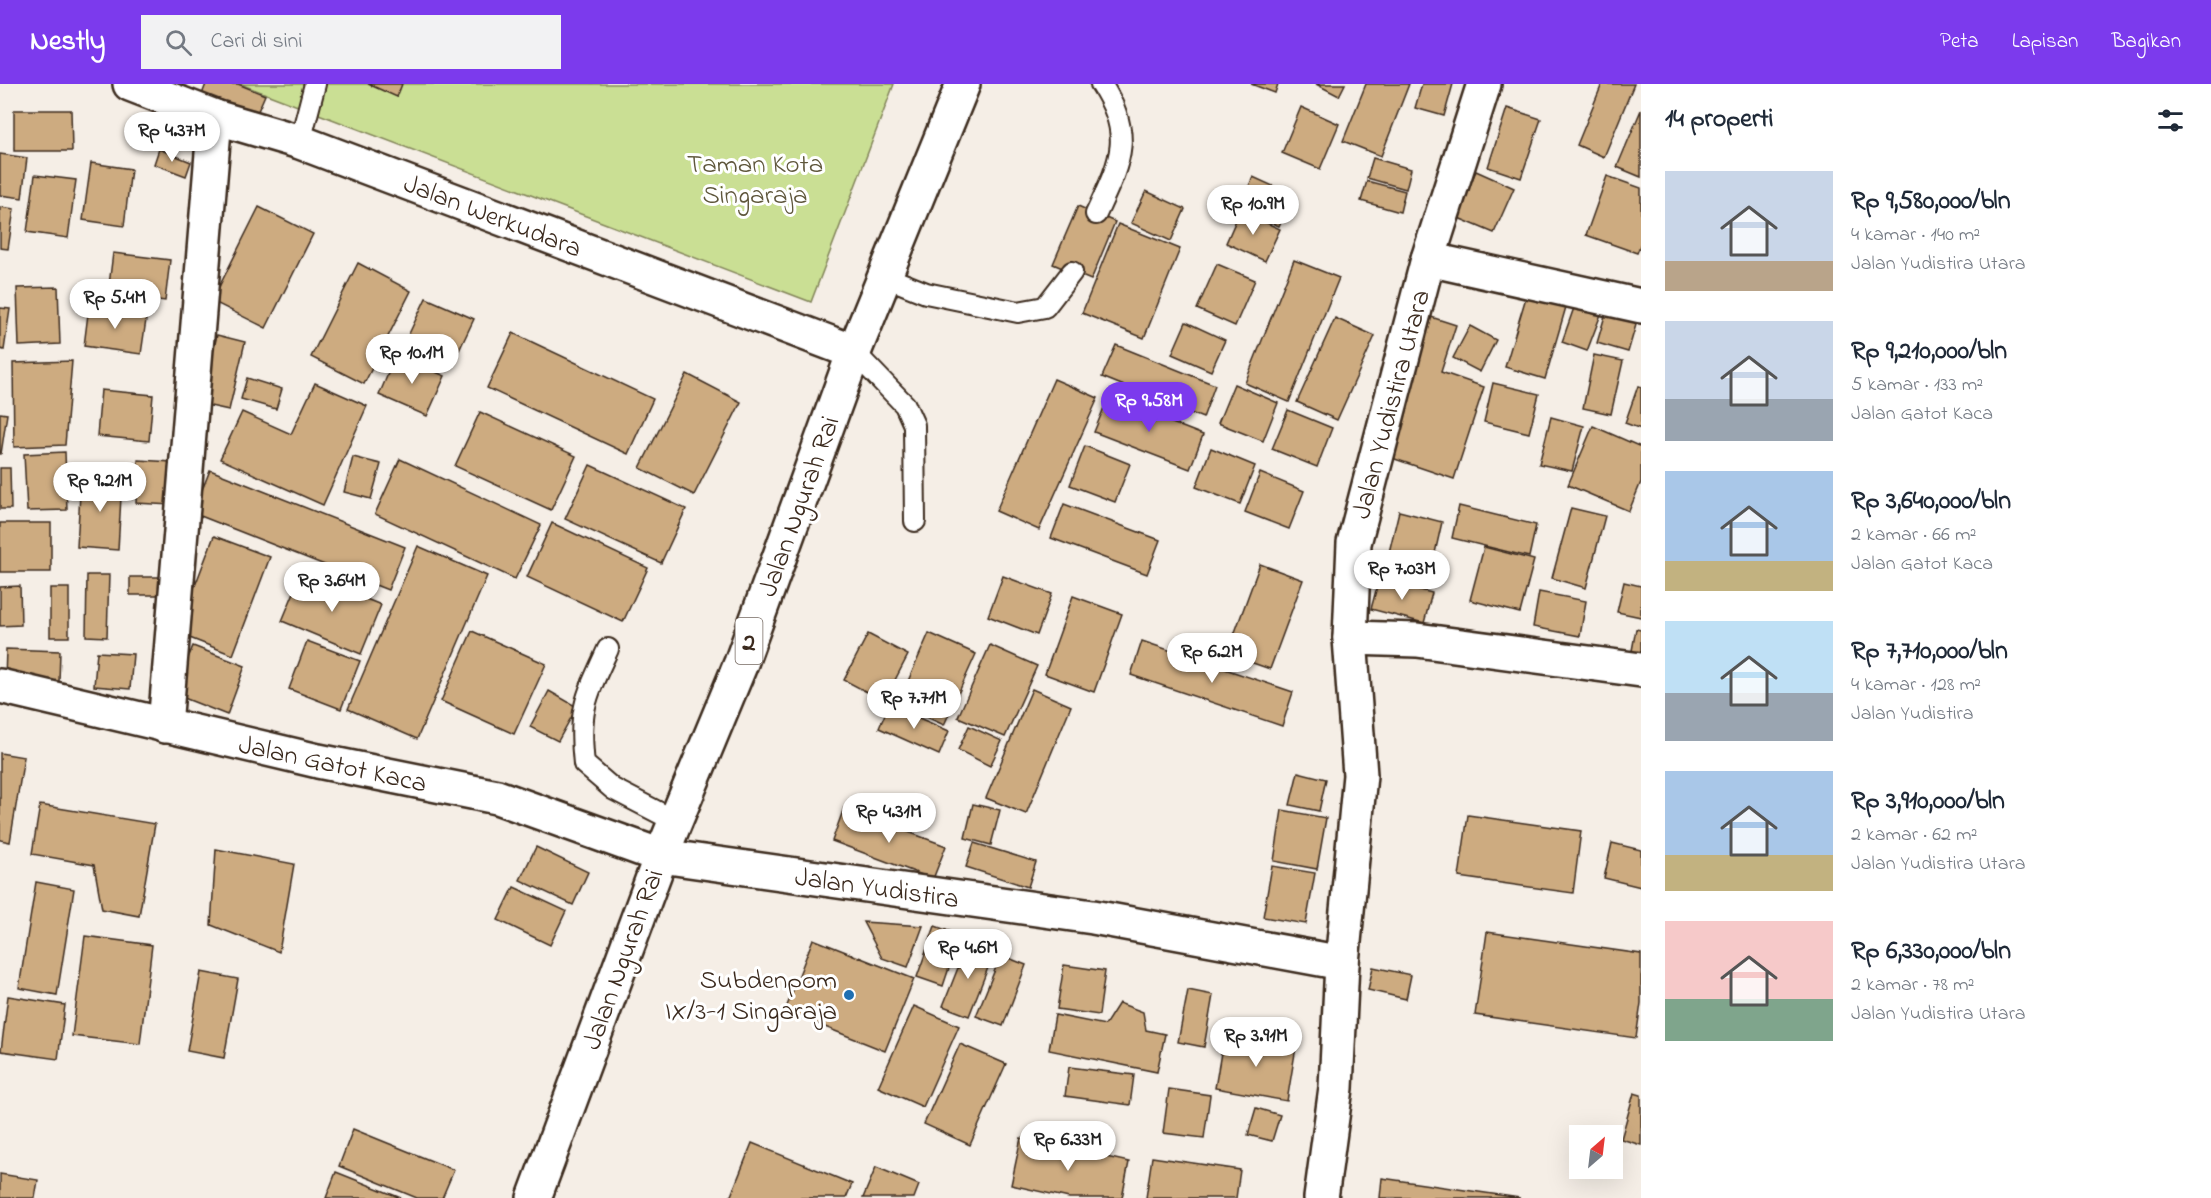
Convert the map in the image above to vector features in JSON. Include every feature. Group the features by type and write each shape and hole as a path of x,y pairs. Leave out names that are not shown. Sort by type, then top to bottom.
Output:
{"main road":[{"name":"Jalan Werkudara","path":"130,84 215,117 300,142 854,352"},
{"name":"Jalan Ngurah Rai","path":"534,1198 661,856 741,663 854,352 963,84"},
{"name":"Jalan Yudistira Utara","path":"1321,1198 1336,1088 1342,963 1360,775 1350,638 1354,543 1428,259 1484,84"},
{"path":"165,726 215,117"},
{"path":"1428,259 1641,306"},
{"path":"1350,638 1417,640 1641,670"},
{"name":"Jalan Gatot Kaca","path":"0,686 318,761 497,797 661,856"},
{"name":"Jalan Yudistira","path":"661,856 1093,917 1342,963"}],"lane":[{"path":"300,142 315,84"},
{"path":"1096,214 1116,172 1123,134 1115,105 1101,84"},
{"path":"886,277 926,292 1018,312 1045,307 1072,272"},
{"path":"854,352 905,405 914,424 915,521"},
{"path":"608,649 585,698 580,730 584,764 613,789 675,821"}],"green space":[{"name":"Taman Kota Singaraja","path":"240,84 894,84 811,302"}],"building":[{"path":"206,84 238,84 265,95 254,120 201,97"},
{"path":"368,84 402,84 397,97"},
{"path":"1251,84 1278,84 1275,93"},
{"path":"1316,84 1345,84 1339,96"},
{"path":"1366,84 1409,84 1381,156 1343,141"},
{"path":"1422,84 1453,84 1444,116 1415,108"},
{"path":"1602,84 1634,84 1604,157 1577,145"},
{"path":"1301,107 1339,124 1320,169 1282,153"},
{"path":"1507,108 1541,119 1521,178 1488,167"},
{"path":"14,110 71,110 72,151 14,151"},
{"path":"1641,110 1641,177 1617,167"},
{"path":"159,149 191,162 186,176 154,164"},
{"path":"0,154 27,158 22,198 0,195"},
{"path":"1373,158 1411,169 1406,189 1367,178"},
{"path":"91,163 131,169 124,226 83,220"},
{"path":"1476,171 1514,188 1494,233 1456,217"},
{"path":"35,175 76,180 68,238 27,232"},
{"path":"1607,176 1641,188 1641,243 1637,253 1586,235"},
{"path":"1253,177 1293,195 1279,226 1239,209"},
{"path":"1367,181 1405,191 1400,212 1361,201"},
{"path":"1146,191 1185,209 1171,241 1131,223"},
{"path":"1078,206 1115,222 1091,280 1053,264"},
{"path":"0,207 14,209 8,249 0,248"},
{"path":"259,207 313,234 266,328 212,301"},
{"path":"1240,211 1280,229 1265,261 1226,243"},
{"path":"1118,224 1180,249 1144,338 1082,313"},
{"path":"113,253 170,260 165,301 108,293"},
{"path":"1294,260 1339,278 1289,402 1245,383"},
{"path":"358,263 411,291 364,384 311,357"},
{"path":"1217,264 1255,280 1235,326 1197,309"},
{"path":"58,287 60,344 19,346 17,288"},
{"path":"1527,294 1566,307 1545,379 1505,367"},
{"path":"426,298 474,319 455,359 407,338"},
{"path":"1577,299 1603,309 1587,351 1562,342"},
{"path":"1609,302 1640,311 1628,352 1597,343"},
{"path":"89,306 147,313 141,354 84,346"},
{"path":"0,308 10,309 4,350 0,349"},
{"path":"1428,316 1456,325 1441,372 1484,387 1454,479 1383,455"},
{"path":"1335,318 1375,336 1337,420 1297,402"},
{"path":"1186,322 1225,340 1211,371 1172,354"},
{"path":"1470,326 1496,340 1480,372 1453,358"},
{"path":"513,333 653,399 628,454 487,388"},
{"path":"217,335 245,342 229,410 201,404"},
{"path":"1116,345 1215,385 1203,418 1102,377"},
{"path":"396,355 445,376 427,416 379,395"},
{"path":"1594,355 1623,361 1611,414 1583,408"},
{"path":"72,361 65,445 14,447 13,363"},
{"path":"687,374 741,402 694,495 640,468"},
{"path":"247,378 282,389 276,409 241,399"},
{"path":"1054,379 1098,398 1039,530 996,511"},
{"path":"315,383 367,406 323,505 220,459 242,412 291,434"},
{"path":"1493,383 1539,394 1529,433 1484,422"},
{"path":"1234,384 1278,403 1263,441 1218,423"},
{"path":"1638,386 1641,387 1641,429 1625,423"},
{"path":"101,390 153,395 149,441 97,436"},
{"path":"1108,398 1203,435 1190,469 1094,432"},
{"path":"1288,410 1332,428 1317,467 1272,449"},
{"path":"480,412 576,456 551,510 455,466"},
{"path":"0,413 7,414 1,454 0,454"},
{"path":"1551,417 1584,426 1572,471 1539,464"},
{"path":"1593,426 1641,447 1641,482 1629,511 1568,485"},
{"path":"1085,446 1130,464 1115,502 1070,485"},
{"path":"1211,448 1255,466 1240,504 1196,487"},
{"path":"65,452 67,510 27,511 24,454"},
{"path":"353,457 381,464 371,499 344,492"},
{"path":"400,459 541,525 515,579 375,514"},
{"path":"138,460 173,462 171,505 136,503"},
{"path":"590,465 686,509 661,563 565,519"},
{"path":"0,468 10,468 11,509 0,509"},
{"path":"210,470 405,547 388,590 193,513"},
{"path":"1260,473 1304,491 1289,529 1245,512"},
{"path":"81,476 122,479 118,550 77,547"},
{"path":"1064,504 1160,540 1147,574 1051,538"},
{"path":"1459,506 1536,525 1529,557 1452,538"},
{"path":"1571,508 1605,516 1586,588 1552,578"},
{"path":"1399,511 1442,522 1428,584 1384,573"},
{"path":"0,523 51,523 51,572 0,572"},
{"path":"552,523 648,568 623,622 527,577"},
{"path":"214,536 270,557 233,655 177,633"},
{"path":"418,546 487,576 417,739 348,709"},
{"path":"1484,547 1534,560 1520,613 1470,600"},
{"path":"1260,564 1303,580 1270,669 1227,654"},
{"path":"302,573 381,605 361,654 282,621"},
{"path":"87,575 109,575 107,637 86,636"},
{"path":"1003,576 1052,594 1037,635 988,616"},
{"path":"130,577 163,577 163,595 130,595"},
{"path":"1379,579 1432,593 1424,623 1371,609"},
{"path":"1624,582 1641,586 1641,617 1617,612"},
{"path":"20,586 21,625 0,626 0,587"},
{"path":"50,588 69,588 69,637 50,637"},
{"path":"1539,592 1586,601 1580,636 1533,627"},
{"path":"1073,596 1122,614 1094,692 1045,674"},
{"path":"1636,629 1641,630 1641,658 1631,656"},
{"path":"472,631 546,664 514,734 441,701"},
{"path":"929,633 976,654 944,725 898,704"},
{"path":"868,634 908,655 884,701 844,680"},
{"path":"307,641 360,661 341,709 289,689"},
{"path":"1142,641 1293,692 1282,726 1131,675"},
{"path":"990,645 1037,666 1005,737 958,717"},
{"path":"193,646 245,666 227,715 174,694"},
{"path":"6,649 60,651 59,682 5,680"},
{"path":"97,652 133,654 130,689 94,686"},
{"path":"1032,689 1071,706 1026,814 986,798"},
{"path":"549,691 577,707 558,741 530,727"},
{"path":"889,705 949,731 939,755 879,728"},
{"path":"969,726 1002,741 990,766 958,750"},
{"path":"0,753 24,757 10,842 0,840"},
{"path":"1298,772 1326,779 1319,811 1290,805"},
{"path":"973,804 1000,810 991,845 965,838"},
{"path":"40,805 155,824 139,916 102,909 94,865 32,854"},
{"path":"844,808 946,846 933,879 832,841"},
{"path":"1282,810 1326,818 1317,869 1274,861"},
{"path":"1468,815 1581,831 1573,893 1459,877"},
{"path":"974,843 1036,862 1028,887 966,867"},
{"path":"1612,843 1641,850 1641,887 1604,878"},
{"path":"536,847 588,872 573,905 520,880"},
{"path":"216,849 294,864 279,952 211,925"},
{"path":"1272,866 1315,873 1306,924 1263,917"},
{"path":"36,882 74,889 57,995 19,988"},
{"path":"514,887 566,911 550,945 498,920"},
{"path":"863,922 923,926 908,967 882,958"},
{"path":"935,926 960,935 943,986 917,977"},
{"path":"1487,932 1641,954 1641,1003 1636,1038 1475,1015"},
{"path":"85,936 152,945 140,1044 72,1036"},
{"name":"Subdenpom IX/3-1 Singaraja","path":"813,939 914,979 885,1051 785,1011"},
{"path":"967,945 993,955 969,1016 943,1006"},
{"path":"1001,955 1026,965 1003,1026 976,1016"},
{"path":"1064,965 1105,971 1099,1015 1057,1009"},
{"path":"1373,967 1411,975 1406,999 1368,990"},
{"path":"201,972 238,979 224,1058 187,1051"},
{"path":"1188,990 1213,995 1204,1047 1178,1042"},
{"path":"8,996 65,1005 58,1059 1,1051"},
{"path":"1119,1003 1143,1012 1146,1030 1165,1034 1157,1072 1049,1050 1055,1015 1105,1025"},
{"path":"914,1006 959,1026 923,1107 878,1087"},
{"path":"1224,1035 1296,1047 1287,1101 1215,1088"},
{"path":"960,1044 1006,1064 970,1145 924,1124"},
{"path":"1069,1067 1134,1075 1130,1105 1065,1096"},
{"path":"1169,1089 1210,1095 1204,1138 1163,1133"},
{"path":"1634,1093 1641,1095 1641,1145 1623,1140"},
{"path":"1256,1108 1280,1115 1272,1141 1248,1135"},
{"path":"353,1129 454,1170 442,1198 417,1198 339,1166"},
{"path":"1021,1138 1129,1162 1122,1198 1069,1198 1011,1185"},
{"path":"752,1143 852,1184 846,1198 730,1198"},
{"path":"1152,1157 1240,1170 1236,1198 1146,1198"},
{"path":"876,1167 919,1185 914,1198 863,1198"},
{"path":"336,1172 401,1198 326,1198"},
{"path":"0,1174 38,1180 35,1198 0,1198"},
{"path":"1382,1178 1520,1198 1380,1198"}],"place":[{"name":"Subdenpom IX/3-1 Singaraja","path":"849,995"}]}
